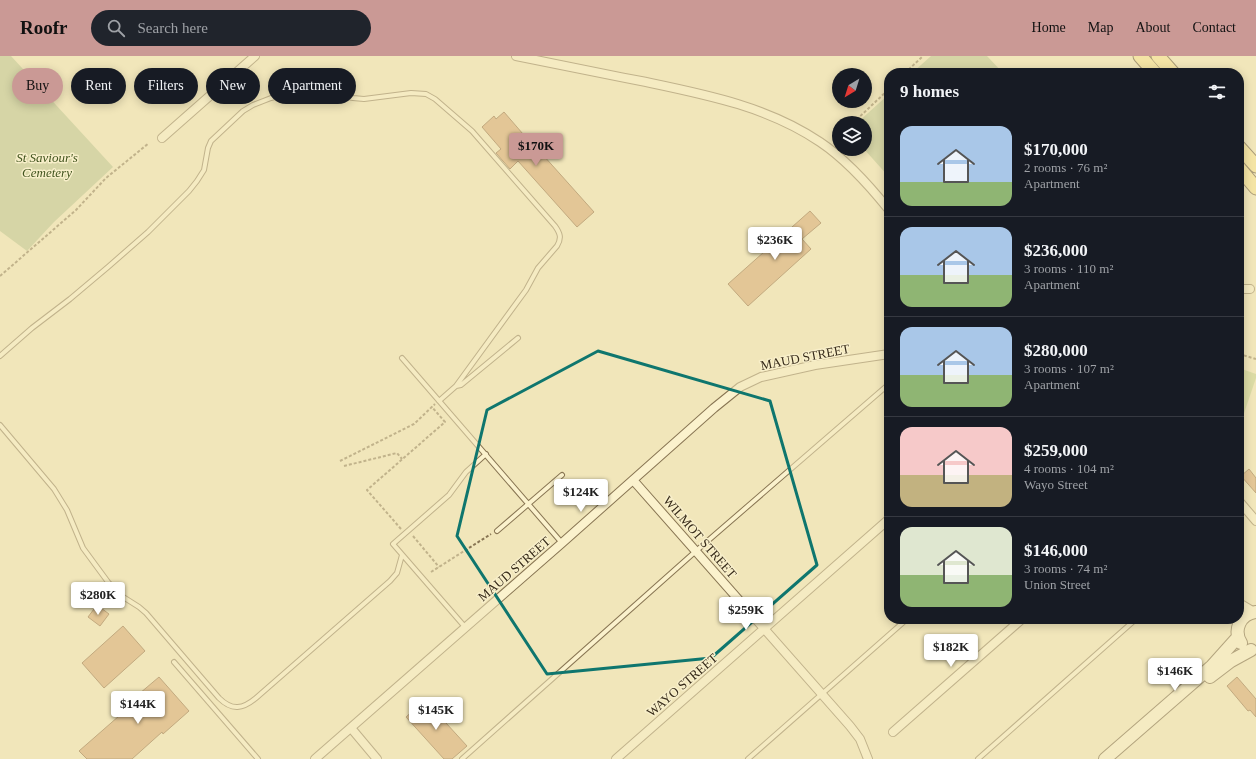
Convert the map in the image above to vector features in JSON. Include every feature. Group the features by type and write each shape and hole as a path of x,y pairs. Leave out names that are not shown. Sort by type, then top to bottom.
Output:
{"main road":[{"path":"1140,56 1151,68"},
{"path":"1158,56 1169,68"},
{"path":"1244,153 1256,166"},
{"path":"1244,174 1256,188"},
{"path":"1244,617 1255,612"},
{"path":"1117,759 1220,669 1231,661 1253,651 1241,642 1238,636 1238,624"},
{"path":"1105,759 1212,666 1238,636"}],"street":[{"path":"162,138 254,56"},
{"path":"516,56 720,98 760,111 791,124 821,142 846,162 884,204"},
{"path":"1244,289 1250,289"},
{"name":"MAUD STREET","path":"315,759 740,387 753,380 791,369 884,355"},
{"name":"WILMOT STREET","path":"633,480 855,732 868,759"},
{"path":"1244,507 1256,520"},
{"name":"WAYO STREET","path":"616,759 884,523"},
{"path":"1244,606 1255,612"},
{"path":"893,732 1016,624"},
{"path":"351,728 377,759"}],"lane":[{"path":"0,356 32,328 87,286 148,232 197,182 204,170 208,148 211,141 248,108 258,102 304,90 358,99 371,99 417,93 426,94 434,99 472,131 555,226 560,234 557,246 538,268 526,290 456,386 439,400"},
{"path":"456,386 461,385 518,338"},
{"path":"402,358 562,543"},
{"path":"462,759 696,551 884,388"},
{"path":"0,425 54,488 67,510 84,548 108,582 120,595 142,610 219,698 229,706 245,706 256,698 390,581 398,573 402,555"},
{"path":"466,628 393,544 449,495 466,472 486,454"},
{"path":"497,531 562,475"},
{"path":"748,759 901,624"},
{"path":"978,759 1130,624"},
{"path":"174,662 258,759"}],"path":[{"path":"910,68 923,56"},
{"path":"860,116 884,94"},
{"path":"0,276 76,210 106,178 149,143"},
{"path":"1244,355 1256,359"},
{"path":"340,461 414,424 432,407 445,422 367,490 401,529"},
{"path":"344,466 397,453 402,459"},
{"path":"430,572 497,531"},
{"path":"412,535 439,567"}],"highlighted area":[{"path":"598,351 770,401 817,565 711,658 547,674 457,536 487,410"}],"green space":[{"name":"St Saviour's Cemetery","path":"0,56 11,56 22,68 12,68 12,104 55,104 113,167 54,222 27,251 0,231"},
{"path":"931,56 987,56 998,68 918,68"},
{"path":"884,99 884,171 870,156 872,156 872,116 865,116"},
{"path":"1244,370 1256,374 1244,413"}],"building":[{"path":"504,112 594,212 577,227 518,161 510,169 496,153 501,149 482,127 494,116 496,119"},
{"path":"810,211 821,223 802,239 811,249 748,306 728,284"},
{"path":"1249,469 1256,478 1256,493 1244,479 1244,473"},
{"path":"97,605 109,614 100,626 88,617"},
{"path":"123,626 145,651 104,688 82,663"},
{"path":"159,677 189,711 163,734 162,732 132,759 87,759 79,751 135,702 133,699"},
{"path":"1237,677 1256,699 1256,717 1250,710 1248,711 1227,686"},
{"path":"425,700 467,746 452,759 444,759 406,717"}]}
